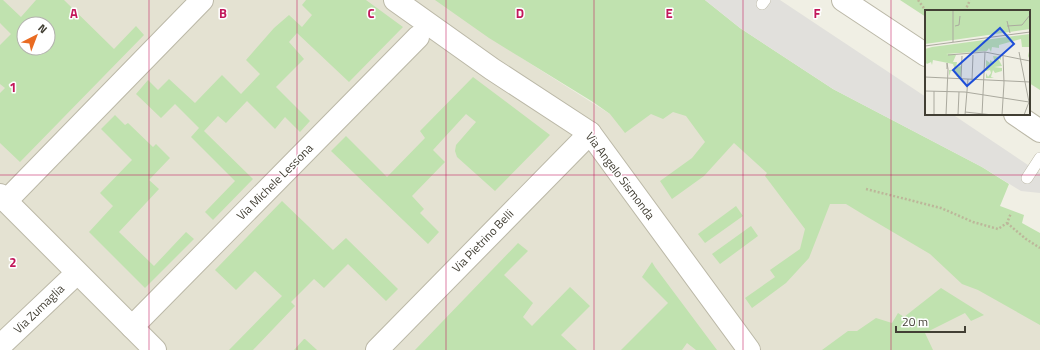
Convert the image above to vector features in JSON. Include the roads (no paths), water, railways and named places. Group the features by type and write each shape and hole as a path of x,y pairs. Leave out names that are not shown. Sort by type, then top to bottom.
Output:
{"street":[{"path":"155,350 3,198 202,0"},
{"name":"Via Angelo Sismonda","path":"395,0 492,69 590,133 749,350"},
{"path":"843,0 925,54"},
{"name":"Via Michele Lessona","path":"132,327 418,37"},
{"path":"1016,115 1040,131"},
{"name":"Via Pietrino Belli","path":"377,350 590,133"},
{"name":"Via Zumaglia","path":"0,346 77,273"}],"lane":[{"path":"1028,178 1040,158"}]}
